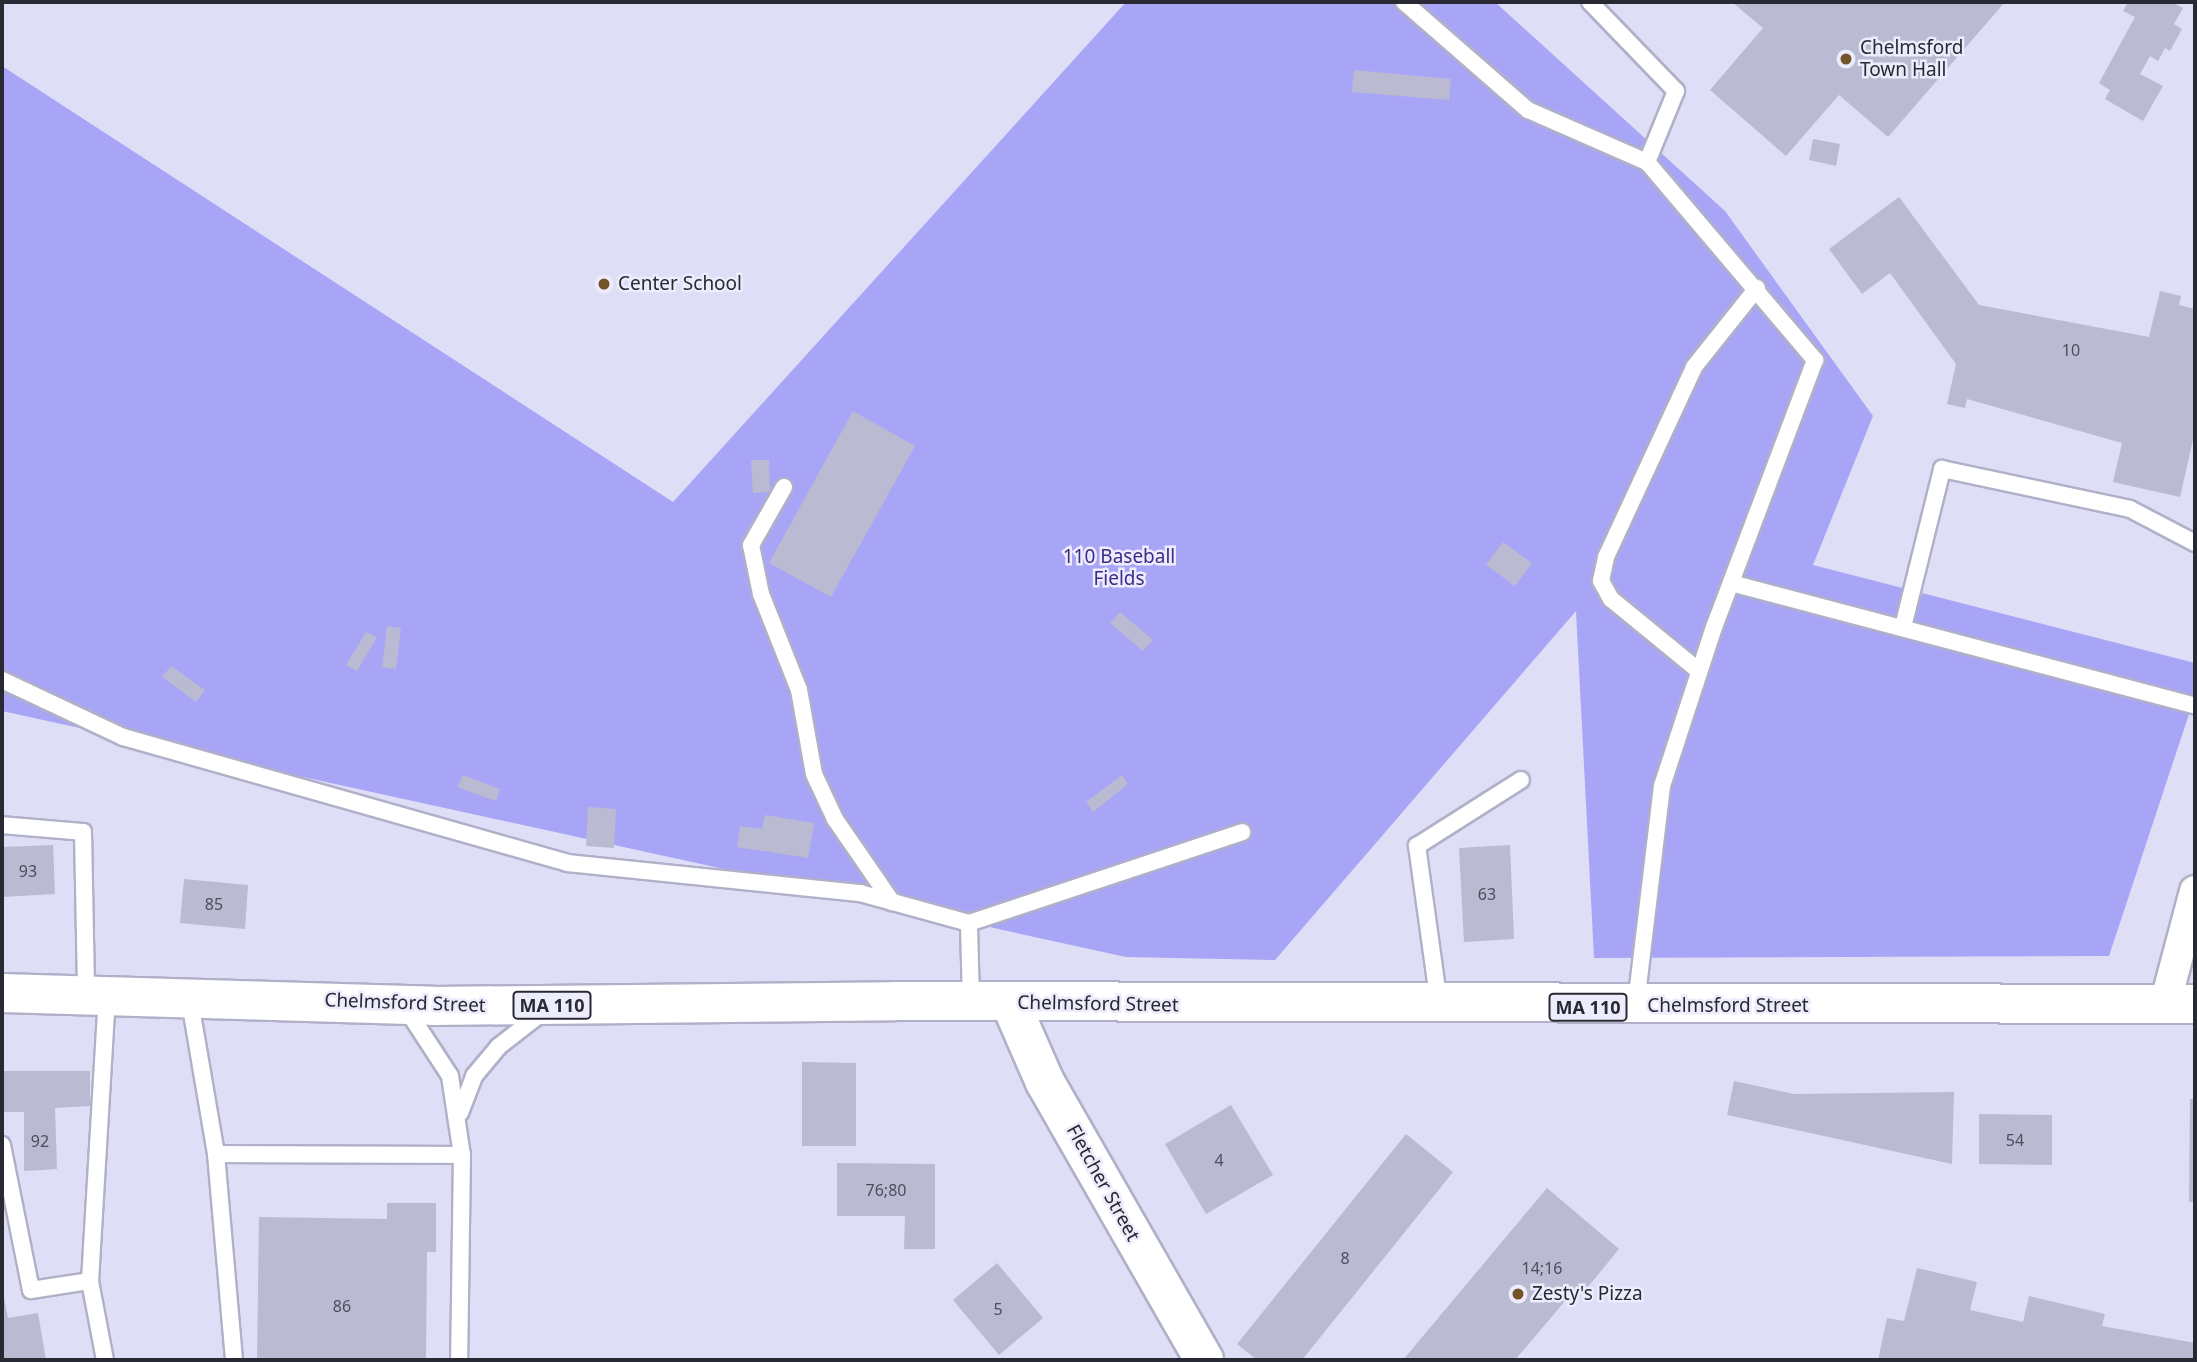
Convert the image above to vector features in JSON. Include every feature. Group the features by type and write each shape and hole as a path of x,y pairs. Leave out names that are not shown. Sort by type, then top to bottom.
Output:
{"main road":[{"name":"Chelmsford Street","path":"2,993 189,994 404,1005 1010,1002 1635,1007 2180,1004"},
{"name":"Fletcher Street","path":"1010,1002 1045,1082 1204,1360"}],"street":[{"path":"2180,1004 2195,891"}],"lane":[{"path":"1404,2 1528,110 1647,162 1757,288 1815,360 1699,671 1662,786 1635,1007"},
{"path":"1590,2 1676,92 1647,162"},
{"path":"1699,671 1611,599 1601,582 1606,557 1694,367 1757,288"},
{"path":"1903,627 1942,469 2130,509 2195,543"},
{"path":"784,487 751,545 761,594 799,690 814,774 835,819 892,902"},
{"path":"1731,583 2195,706"},
{"path":"2,680 123,737 568,863 892,902 969,923 1242,832"},
{"path":"1440,1006 1418,846 1521,780"},
{"path":"2,825 83,832 97,993 90,1281 105,1360"},
{"path":"969,923 971,1002"},
{"path":"189,994 216,1154 234,1360"},
{"path":"404,1005 435,1048 460,1113 462,1155 459,1360"},
{"path":"460,1113 474,1076 498,1047 552,1005"},
{"path":"2,1145 31,1290 90,1281"},
{"path":"216,1154 462,1155"}],"green space":[{"name":"110 Baseball Fields","path":"1126,2 1495,2 1725,211 1873,416 1813,565 2195,663 2195,696 2109,956 1594,958 1576,611 1275,960 1126,957 2,711 2,66 673,502"}],"building":[{"name":"Chelmsford Town Hall","path":"1732,2 2005,2 1888,137 1839,95 1786,156 1710,90 1763,28"},
{"path":"2128,2 2172,2 2183,8 2174,24 2182,29 2170,51 2165,48 2158,61 2150,56 2140,74 2163,86 2143,121 2105,99 2110,90 2099,83 2135,17 2123,11"},
{"path":"1354,70 1451,79 1449,100 1352,92"},
{"path":"1813,139 1840,144 1836,166 1809,160"},
{"path":"1899,197 1979,305 2149,337 2160,291 2181,296 2179,305 2195,309 2195,431 2180,497 2113,482 2122,443 1967,399 1965,408 1947,404 1956,364 1890,273 1862,294 1829,249"},
{"path":"853,411 915,446 831,597 769,563"},
{"path":"751,460 769,460 770,492 753,493"},
{"path":"1503,542 1532,563 1515,586 1486,565"},
{"path":"1120,612 1153,640 1143,651 1110,623"},
{"path":"387,626 401,628 396,669 382,667"},
{"path":"366,632 377,637 357,671 346,665"},
{"path":"171,666 205,690 196,702 162,677"},
{"path":"463,775 500,789 496,801 457,787"},
{"path":"1122,775 1128,784 1093,812 1086,802"},
{"path":"588,807 616,809 614,848 586,846"},
{"path":"765,815 814,823 808,858 737,847 740,826 762,829"},
{"path":"53,845 55,894 2,897 2,847"},
{"path":"1510,845 1514,939 1464,942 1459,848"},
{"path":"184,879 248,885 245,929 180,923"},
{"path":"802,1062 856,1063 856,1146 802,1146"},
{"path":"2,1071 90,1071 90,1106 55,1108 57,1169 24,1171 24,1112 2,1112"},
{"path":"1734,1081 1794,1094 1954,1092 1952,1164 1727,1115"},
{"path":"2190,1099 2195,1099 2195,1202 2189,1202"},
{"path":"1231,1105 1273,1175 1206,1214 1165,1144"},
{"path":"1979,1114 2052,1115 2052,1165 1979,1164"},
{"path":"1406,1134 1453,1172 1302,1360 1257,1360 1237,1344"},
{"path":"837,1163 935,1164 935,1249 904,1249 905,1216 837,1216"},
{"path":"1547,1188 1619,1249 1583,1293 1576,1288 1515,1360 1403,1360"},
{"path":"387,1203 436,1203 436,1252 427,1252 426,1360 257,1360 259,1217 387,1219"},
{"path":"997,1263 1043,1318 999,1355 953,1300"},
{"path":"1917,1268 1977,1282 1970,1310 2023,1322 2029,1296 2105,1314 2102,1326 2195,1343 2195,1360 1878,1360 1887,1318 1904,1321"},
{"path":"3,1292 8,1318 38,1313 46,1360 2,1360"}],"place":[{"name":"Chelmsford Town Hall","path":"1846,59"},
{"name":"Center School","path":"604,284"},
{"name":"Zesty's Pizza","path":"1518,1294"}]}
